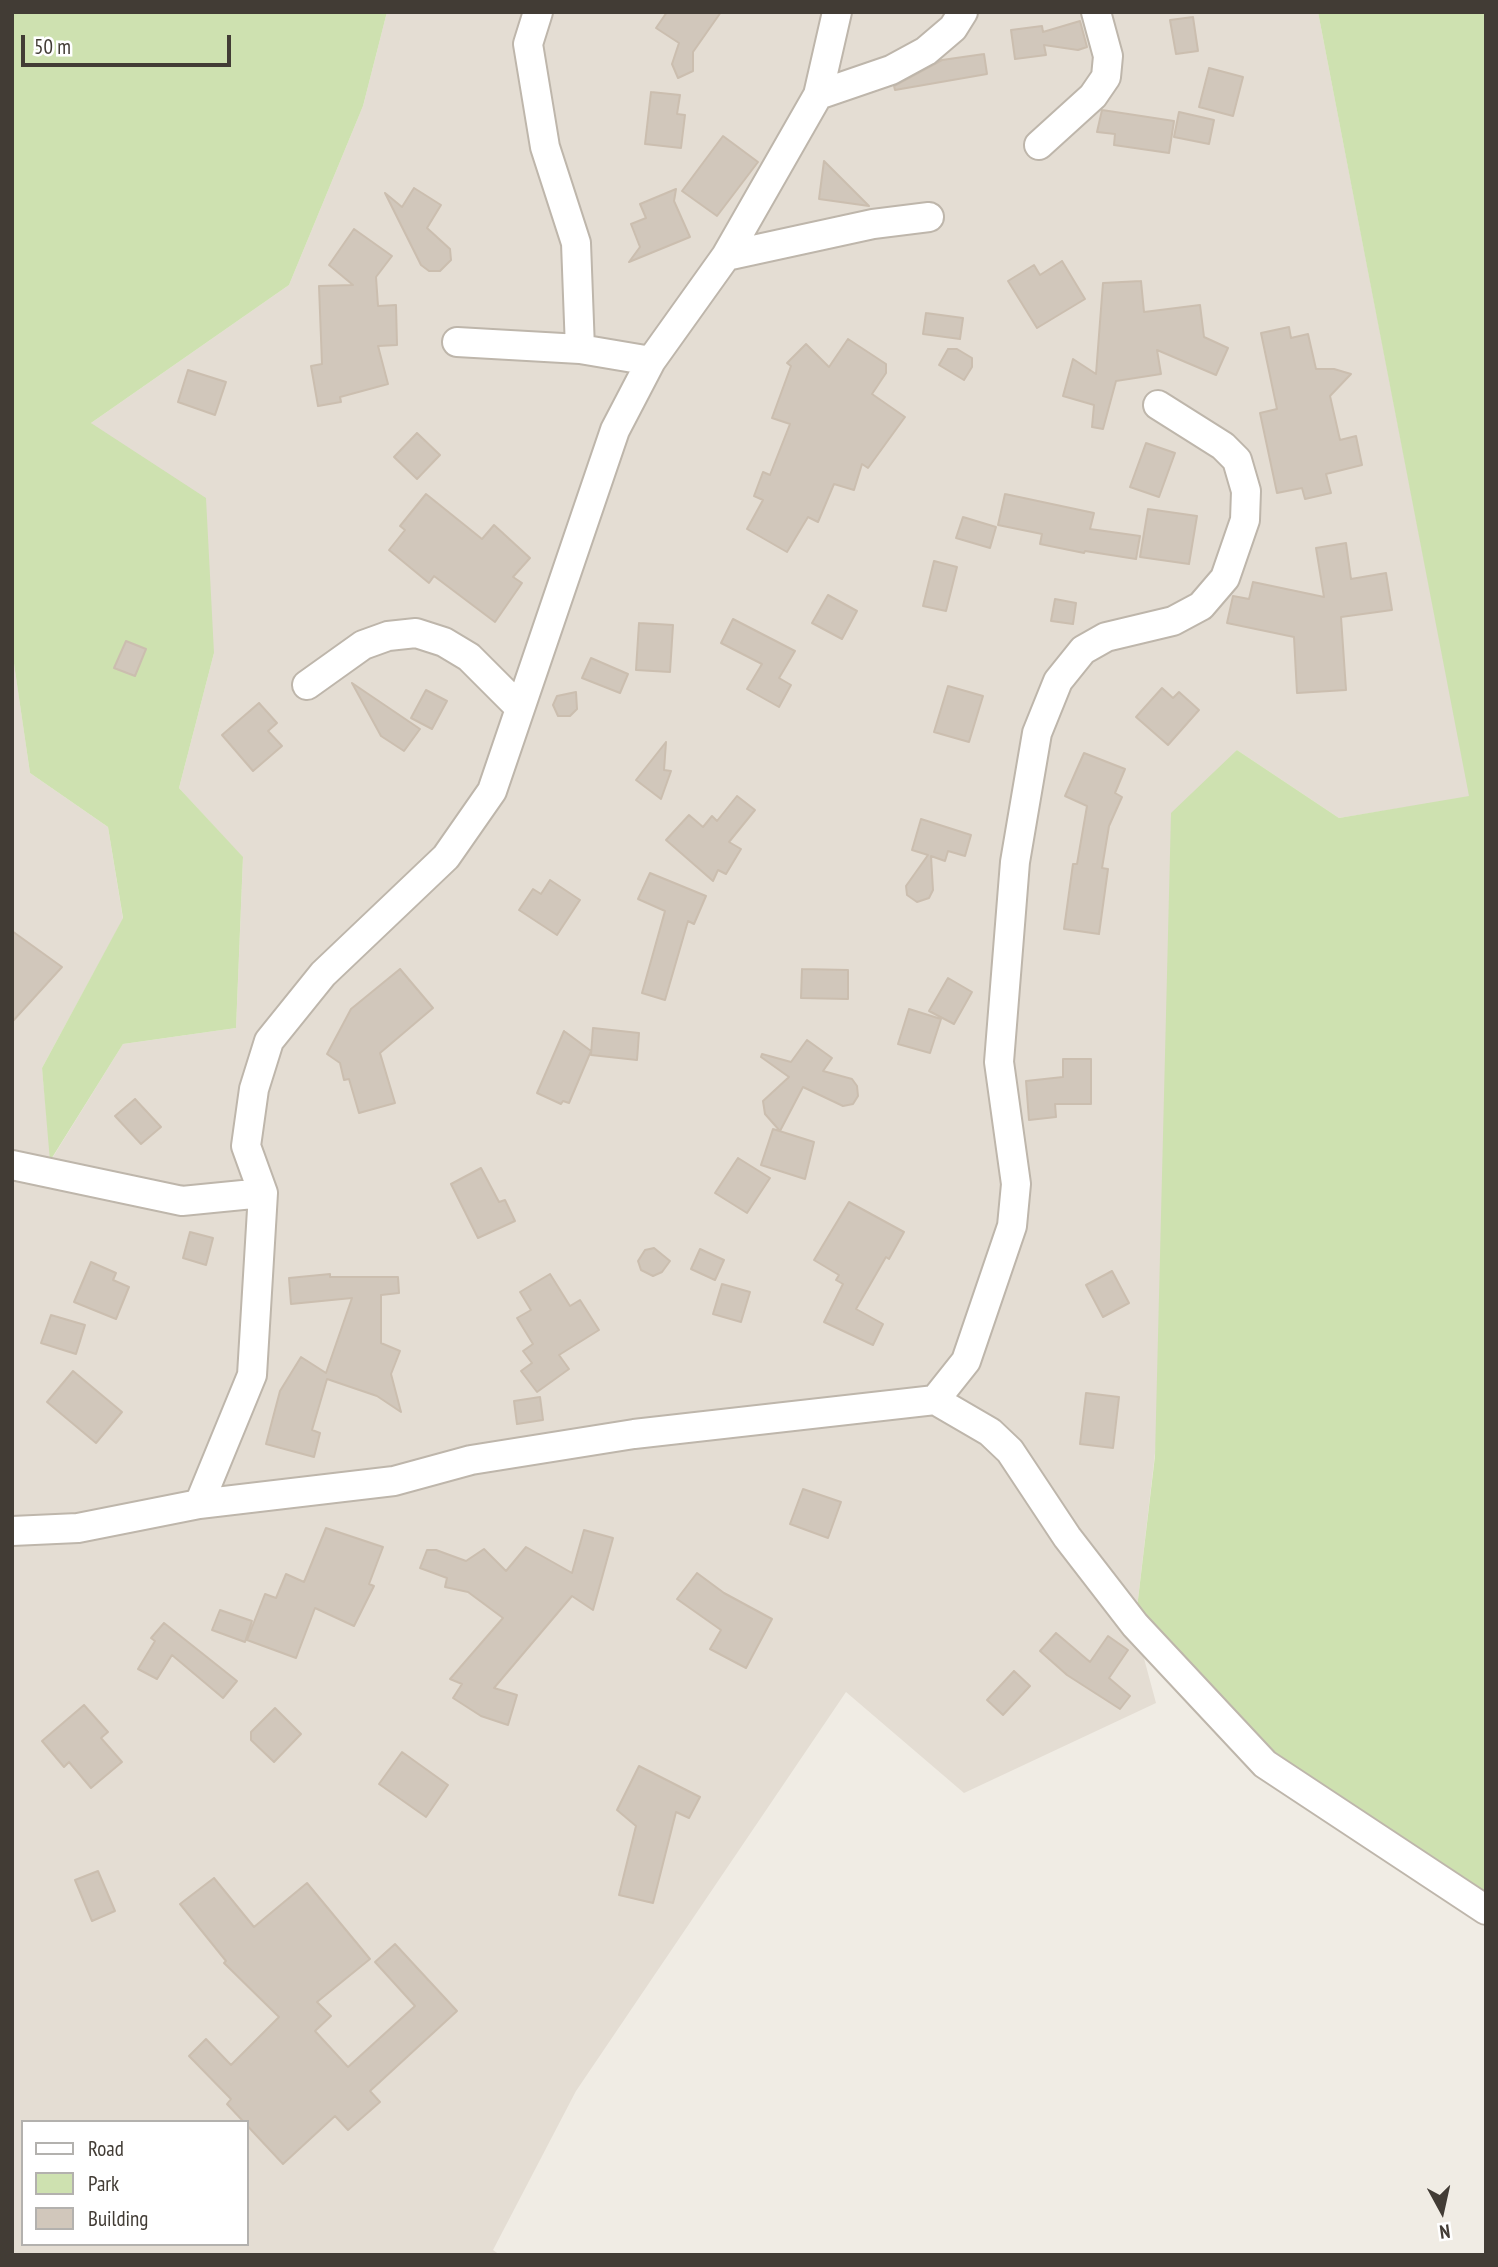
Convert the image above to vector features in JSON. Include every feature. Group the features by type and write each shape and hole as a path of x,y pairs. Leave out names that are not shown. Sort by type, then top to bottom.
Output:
{"street":[{"path":"538,12 528,44 545,147 576,243 580,349"},
{"path":"199,1504 252,1375 263,1193 246,1146 254,1089 269,1041 323,974 446,857 492,791 615,430 651,360 726,256 818,95 837,12"},
{"path":"818,95 891,70 926,51 953,28 963,12"},
{"path":"1039,145 1093,96 1106,77 1108,56 1096,12"},
{"path":"726,256 873,224 929,217"},
{"path":"457,342 580,349 651,360"},
{"path":"935,1400 966,1361 1012,1226 1016,1184 999,1062 1015,862 1037,733 1058,681 1083,650 1106,637 1173,621 1201,606 1225,578 1245,520 1246,491 1237,460 1223,446 1158,405"},
{"path":"306,685 363,645 388,636 415,633 444,642 469,657 520,709"},
{"path":"12,1165 182,1201 263,1193"},
{"path":"12,1531 78,1528 199,1504 394,1480 471,1460 634,1434 935,1400 990,1432 1010,1451 1067,1536 1135,1625 1265,1764 1486,1910"}],"shaded area":[{"path":"387,12 1318,12 1470,797 1339,818 1237,750 1135,1625 1156,1703 964,1793 846,1692 576,2091 493,2250 500,2255 12,2255 12,649 30,773 108,827 123,919 42,1068 51,1160 123,1044 236,1028 243,858 179,788 214,653 91,423 289,285 363,106"}],"green space":[{"path":"12,12 387,12 363,106 289,285 91,423 206,498 214,653 179,788 243,857 236,1028 123,1044 50,1161 42,1068 123,918 108,827 30,773 12,650"},
{"path":"1318,12 1486,12 1486,1910 1265,1764 1135,1625 1155,1456 1171,813 1237,750 1339,818 1469,796"}],"building":[{"path":"667,12 721,12 693,52 693,71 678,78 672,64 679,43 656,28"},
{"path":"1193,17 1198,51 1176,54 1170,20"},
{"path":"1080,21 1087,47 1078,50 1044,45 1046,55 1015,59 1011,30 1042,26 1043,32"},
{"path":"984,54 987,74 895,90 894,86 942,60"},
{"path":"1209,68 1243,77 1233,116 1199,107"},
{"path":"651,92 680,95 677,114 685,115 681,148 645,144"},
{"path":"1102,110 1174,121 1169,153 1114,145 1115,134 1097,132"},
{"path":"1179,112 1214,120 1209,144 1174,137"},
{"path":"723,136 758,162 717,216 682,191"},
{"path":"824,161 869,206 819,199"},
{"path":"414,188 441,205 427,228 450,249 451,260 440,271 429,271 421,265 385,193 402,207"},
{"path":"676,189 674,201 690,237 629,262 640,247 631,224 646,218 640,204"},
{"path":"354,229 392,256 376,277 378,306 396,305 397,345 378,346 388,384 340,397 341,402 318,406 311,366 322,364 319,286 353,285 329,265"},
{"path":"1062,261 1085,299 1037,328 1008,281 1034,265 1040,275"},
{"path":"1141,281 1144,312 1200,305 1204,337 1228,348 1216,375 1157,350 1161,374 1116,381 1103,429 1092,427 1094,405 1063,396 1073,359 1096,374 1103,283"},
{"path":"926,313 963,318 960,339 923,334"},
{"path":"1289,327 1291,338 1308,334 1316,369 1334,369 1351,374 1330,396 1340,440 1356,436 1362,465 1326,474 1331,493 1305,499 1302,488 1277,493 1260,413 1277,409 1261,333"},
{"path":"848,339 886,364 886,373 872,394 905,417 868,468 862,464 854,490 834,484 818,522 808,517 787,552 747,529 763,500 754,496 763,472 770,475 790,424 772,418 791,366 787,363 806,344 829,367"},
{"path":"948,349 957,349 972,358 972,367 964,380 939,365"},
{"path":"188,370 226,382 215,415 178,402"},
{"path":"417,433 440,455 417,479 394,457"},
{"path":"1146,443 1175,453 1159,497 1130,487"},
{"path":"426,494 482,539 494,525 530,558 513,577 522,583 495,622 434,576 429,583 389,550 405,530 400,526"},
{"path":"1005,494 1094,513 1090,529 1140,536 1136,559 1040,544 1042,534 998,525"},
{"path":"1148,509 1197,516 1189,564 1140,557"},
{"path":"963,517 996,527 990,548 956,538"},
{"path":"1346,543 1351,579 1386,573 1392,610 1341,617 1346,690 1297,693 1294,637 1227,623 1233,596 1249,599 1253,582 1324,597 1316,548"},
{"path":"934,561 957,567 946,611 923,606"},
{"path":"828,595 857,611 842,639 812,623"},
{"path":"1055,599 1076,603 1073,624 1051,621"},
{"path":"733,619 795,651 779,678 791,685 779,707 747,689 762,664 721,643"},
{"path":"639,623 673,625 670,672 636,670"},
{"path":"126,641 146,649 135,676 114,668"},
{"path":"591,658 628,674 620,693 582,678"},
{"path":"352,683 420,729 404,751 381,736"},
{"path":"948,686 983,696 969,742 934,732"},
{"path":"1162,688 1173,698 1179,692 1199,710 1168,745 1136,717"},
{"path":"426,690 447,701 432,729 411,718"},
{"path":"576,692 577,709 570,716 558,716 553,705 557,696"},
{"path":"259,703 277,723 268,731 282,746 253,771 222,735"},
{"path":"666,742 664,770 671,771 661,799 636,780"},
{"path":"1084,753 1125,769 1115,793 1122,797 1109,826 1102,868 1108,869 1099,934 1064,929 1073,864 1077,864 1087,806 1065,796"},
{"path":"737,796 755,810 729,842 741,849 726,874 718,870 713,881 666,840 689,815 703,827 712,816 717,821"},
{"path":"921,819 971,835 965,856 948,851 945,861 931,856 933,890 929,898 917,902 907,895 906,886 928,855 912,850"},
{"path":"650,873 706,896 694,924 688,921 665,1000 642,993 665,911 638,899"},
{"path":"550,880 580,900 557,935 519,910 533,889 541,894"},
{"path":"12,931 62,967 12,1022"},
{"path":"400,969 433,1008 380,1053 395,1103 359,1113 349,1079 344,1080 340,1063 327,1054 351,1009"},
{"path":"802,969 848,970 848,999 801,998"},
{"path":"948,978 972,992 954,1024 929,1011"},
{"path":"909,1009 941,1019 930,1053 898,1044"},
{"path":"593,1028 639,1033 637,1060 591,1055"},
{"path":"564,1031 591,1051 569,1103 563,1101 561,1104 537,1093"},
{"path":"807,1040 832,1058 823,1071 852,1079 857,1086 858,1096 853,1104 843,1106 803,1087 780,1131 765,1114 763,1101 789,1077 761,1057 762,1054 791,1062"},
{"path":"1063,1059 1091,1059 1091,1104 1055,1104 1056,1117 1029,1120 1026,1081 1063,1077"},
{"path":"135,1099 161,1127 141,1144 115,1116"},
{"path":"773,1129 814,1142 805,1179 761,1165"},
{"path":"738,1158 770,1178 747,1213 715,1193"},
{"path":"481,1168 499,1202 505,1200 515,1221 478,1238 451,1184"},
{"path":"849,1202 904,1232 856,1309 883,1324 873,1345 824,1322 843,1284 836,1280 839,1275 814,1260"},
{"path":"190,1232 213,1238 206,1265 183,1258"},
{"path":"654,1248 670,1261 662,1272 653,1276 641,1270 638,1261 645,1250"},
{"path":"700,1249 724,1260 715,1280 691,1269"},
{"path":"91,1262 116,1273 113,1280 129,1287 116,1319 74,1302"},
{"path":"1112,1271 1129,1303 1103,1317 1086,1285"},
{"path":"330,1274 330,1277 398,1277 399,1293 381,1295 381,1343 400,1351 391,1374 401,1412 377,1396 327,1379 312,1430 320,1433 314,1457 266,1444 280,1391 301,1357 326,1373 352,1298 291,1304 289,1278"},
{"path":"550,1274 570,1306 580,1300 599,1330 559,1355 569,1369 537,1392 521,1371 532,1363 523,1351 533,1344 517,1318 531,1310 520,1292"},
{"path":"722,1284 750,1292 741,1322 713,1314"},
{"path":"51,1315 85,1325 76,1354 41,1343"},
{"path":"73,1371 122,1412 96,1443 47,1402"},
{"path":"1086,1393 1119,1397 1113,1448 1080,1444"},
{"path":"540,1397 543,1420 517,1424 514,1401"},
{"path":"803,1489 841,1502 828,1538 790,1524"},
{"path":"326,1528 383,1547 369,1584 374,1586 354,1626 315,1608 296,1658 247,1640 265,1594 276,1598 286,1574 304,1582"},
{"path":"584,1530 613,1538 593,1610 572,1596 494,1688 517,1695 508,1725 481,1716 453,1698 462,1684 450,1679 503,1618 468,1592 445,1587 447,1578 420,1568 427,1550 436,1550 466,1561 484,1549 506,1571 526,1547 572,1573"},
{"path":"697,1573 724,1593 772,1619 746,1668 710,1649 721,1630 677,1599"},
{"path":"220,1610 252,1621 245,1642 212,1630"},
{"path":"164,1623 237,1681 223,1698 172,1655 157,1679 138,1669 155,1641 151,1638"},
{"path":"1056,1633 1090,1662 1108,1636 1128,1650 1109,1678 1130,1696 1120,1709 1067,1675 1040,1651"},
{"path":"1014,1671 1030,1686 1003,1715 987,1700"},
{"path":"84,1705 108,1732 101,1738 122,1762 91,1788 69,1762 64,1767 42,1741"},
{"path":"275,1708 301,1734 274,1762 251,1740 251,1732"},
{"path":"402,1752 448,1785 426,1817 379,1784"},
{"path":"639,1766 700,1797 689,1818 676,1812 653,1903 619,1895 636,1826 617,1810"},
{"path":"98,1871 115,1911 92,1921 75,1880"},
{"path":"214,1878 254,1927 307,1883 370,1959 317,2002 331,2016 315,2031 348,2067 415,2006 375,1962 395,1944 457,2011 370,2091 380,2102 348,2130 335,2116 283,2164 248,2126 248,2120 242,2120 227,2104 231,2099 189,2056 206,2039 231,2065 279,2017 224,1963 226,1961 180,1904"}]}
